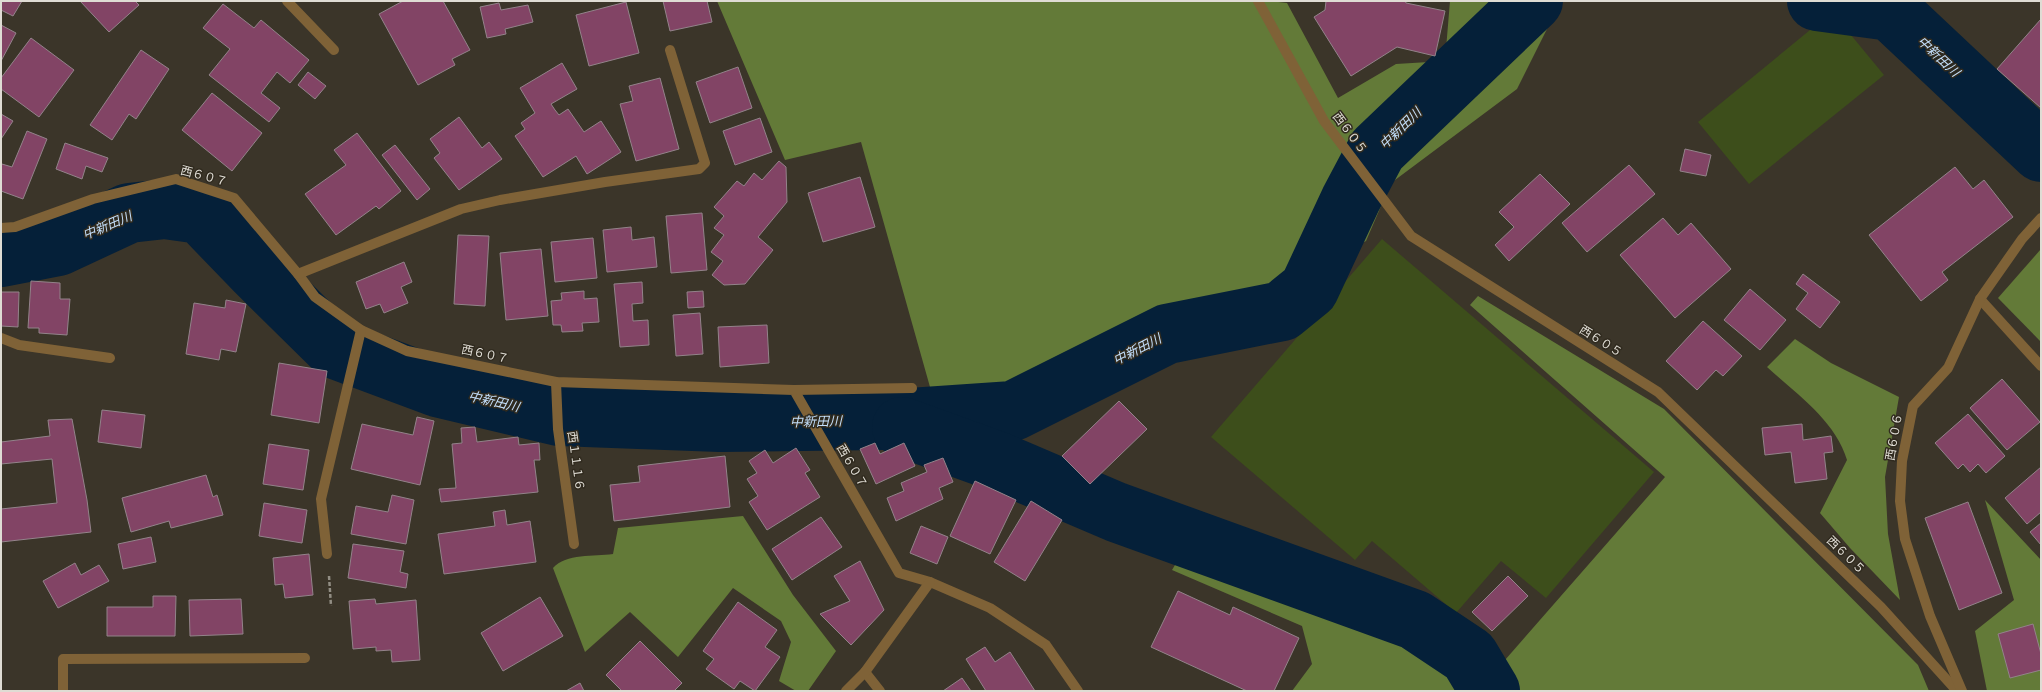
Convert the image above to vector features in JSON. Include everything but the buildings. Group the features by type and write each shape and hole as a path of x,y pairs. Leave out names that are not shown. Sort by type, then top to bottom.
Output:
{"street":[{"path":"287,1 334,50"},
{"name":"西６０５","path":"1258,1 1324,121 1411,236 1658,392 1881,607 1957,691"},
{"path":"298,274 461,209 500,200 605,182 699,169 705,163 670,50"},
{"name":"西６０７","path":"1,228 15,228 93,199 176,179 234,198 298,274 315,298 361,330 407,351 556,382 794,390 899,573 930,582 990,608 1046,645 1078,691"},
{"name":"西６０６","path":"1962,691 1930,616 1905,539 1900,501 1902,461 1913,406 1948,368 1980,299 2022,239 2041,218"},
{"path":"1980,299 2041,366"},
{"path":"327,554 321,499 361,330"},
{"path":"1,338 19,345 110,358"},
{"name":"西１１１６","path":"556,382 558,429 574,544"},
{"path":"794,390 912,388"},
{"path":"846,691 865,672 930,582"},
{"path":"63,691 63,659 305,658"},
{"path":"865,672 880,691"}],"path":[{"path":"327,554 331,606"}],"green space":[{"path":"717,1 1269,1 1287,3 1338,98 1396,64 1445,61 1450,1 1561,1 1517,89 1391,183 1366,241 1187,338 1071,406 930,387 861,142 785,160"},
{"path":"1832,12 1884,75 1749,184 1698,122"},
{"path":"1382,239 1654,472 1546,598 1501,561 1456,613 1372,541 1355,560 1211,437"},
{"path":"2041,249 2041,342 1998,298"},
{"path":"1478,296 1664,409 1918,665 1929,691 1518,691 1505,660 1665,477 1470,305"},
{"path":"1795,339 1831,363 1899,397 1885,477 1888,534 1900,600 1850,548 1820,513 1847,460 1834,432 1824,420 1767,367"},
{"path":"1985,500 2041,560 2041,691 1987,691 1975,631 2014,600"},
{"path":"743,516 793,595 836,651 808,691 796,691 779,681 791,642 781,621 733,588 678,657 630,612 585,652 553,568 565,560 581,556 613,554 618,528"},
{"path":"1184,550 1392,620 1457,661 1470,691 1292,691 1312,664 1302,626 1172,570"}],"waterway":[{"name":"中新田川","path":"1,257 58,246 129,213 165,209 201,214 335,349 437,387 559,416 720,422 881,420 1013,411 1167,334 1282,311 1309,289 1351,199 1377,150 1533,1"},
{"name":"中新田川","path":"1817,1 1891,11 2041,152"},
{"path":"902,427 999,462 1116,512 1415,620 1469,656 1490,691"}]}
